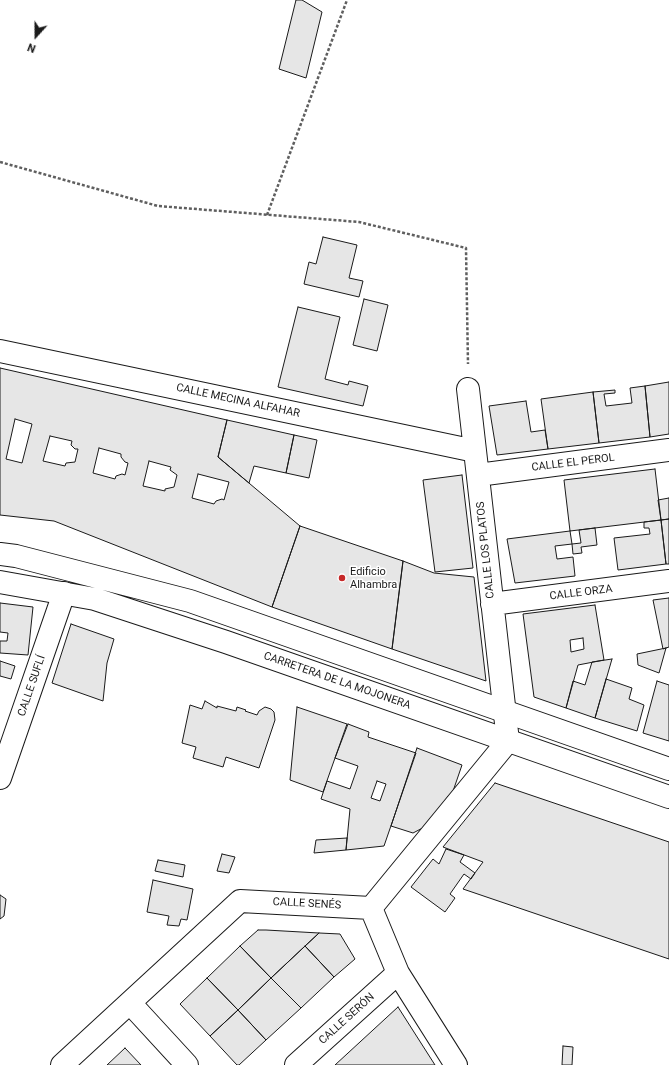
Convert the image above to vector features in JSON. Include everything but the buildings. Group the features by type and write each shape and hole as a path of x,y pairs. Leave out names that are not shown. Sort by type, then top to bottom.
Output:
{"street":[{"name":"CALLE MECINA ALFAHAR","path":"0,351 475,451"},
{"name":"CALLE LOS PLATOS","path":"468,389 504,712"},
{"name":"CALLE EL PEROL","path":"478,475 669,450"},
{"path":"0,554 16,556 190,601 669,769"},
{"name":"CALLE ORZA","path":"492,604 669,581"},
{"name":"CARRETERA DE LA MOJONERA","path":"0,582 95,599 218,640 669,797"},
{"name":"CALLE SUFLÍ","path":"0,778 64,593"},
{"path":"456,1065 398,973 371,908 508,741 504,712"},
{"name":"CALLE SENÉS","path":"62,1065 240,901 371,908"},
{"name":"CALLE SERÓN","path":"296,1065 398,973"},
{"path":"130,1003 187,1065"}],"path":[{"path":"267,215 347,0"},
{"path":"0,162 158,206 359,222 466,248 468,389"}],"place":[{"name":"Edificio Alhambra","path":"342,578"}]}
